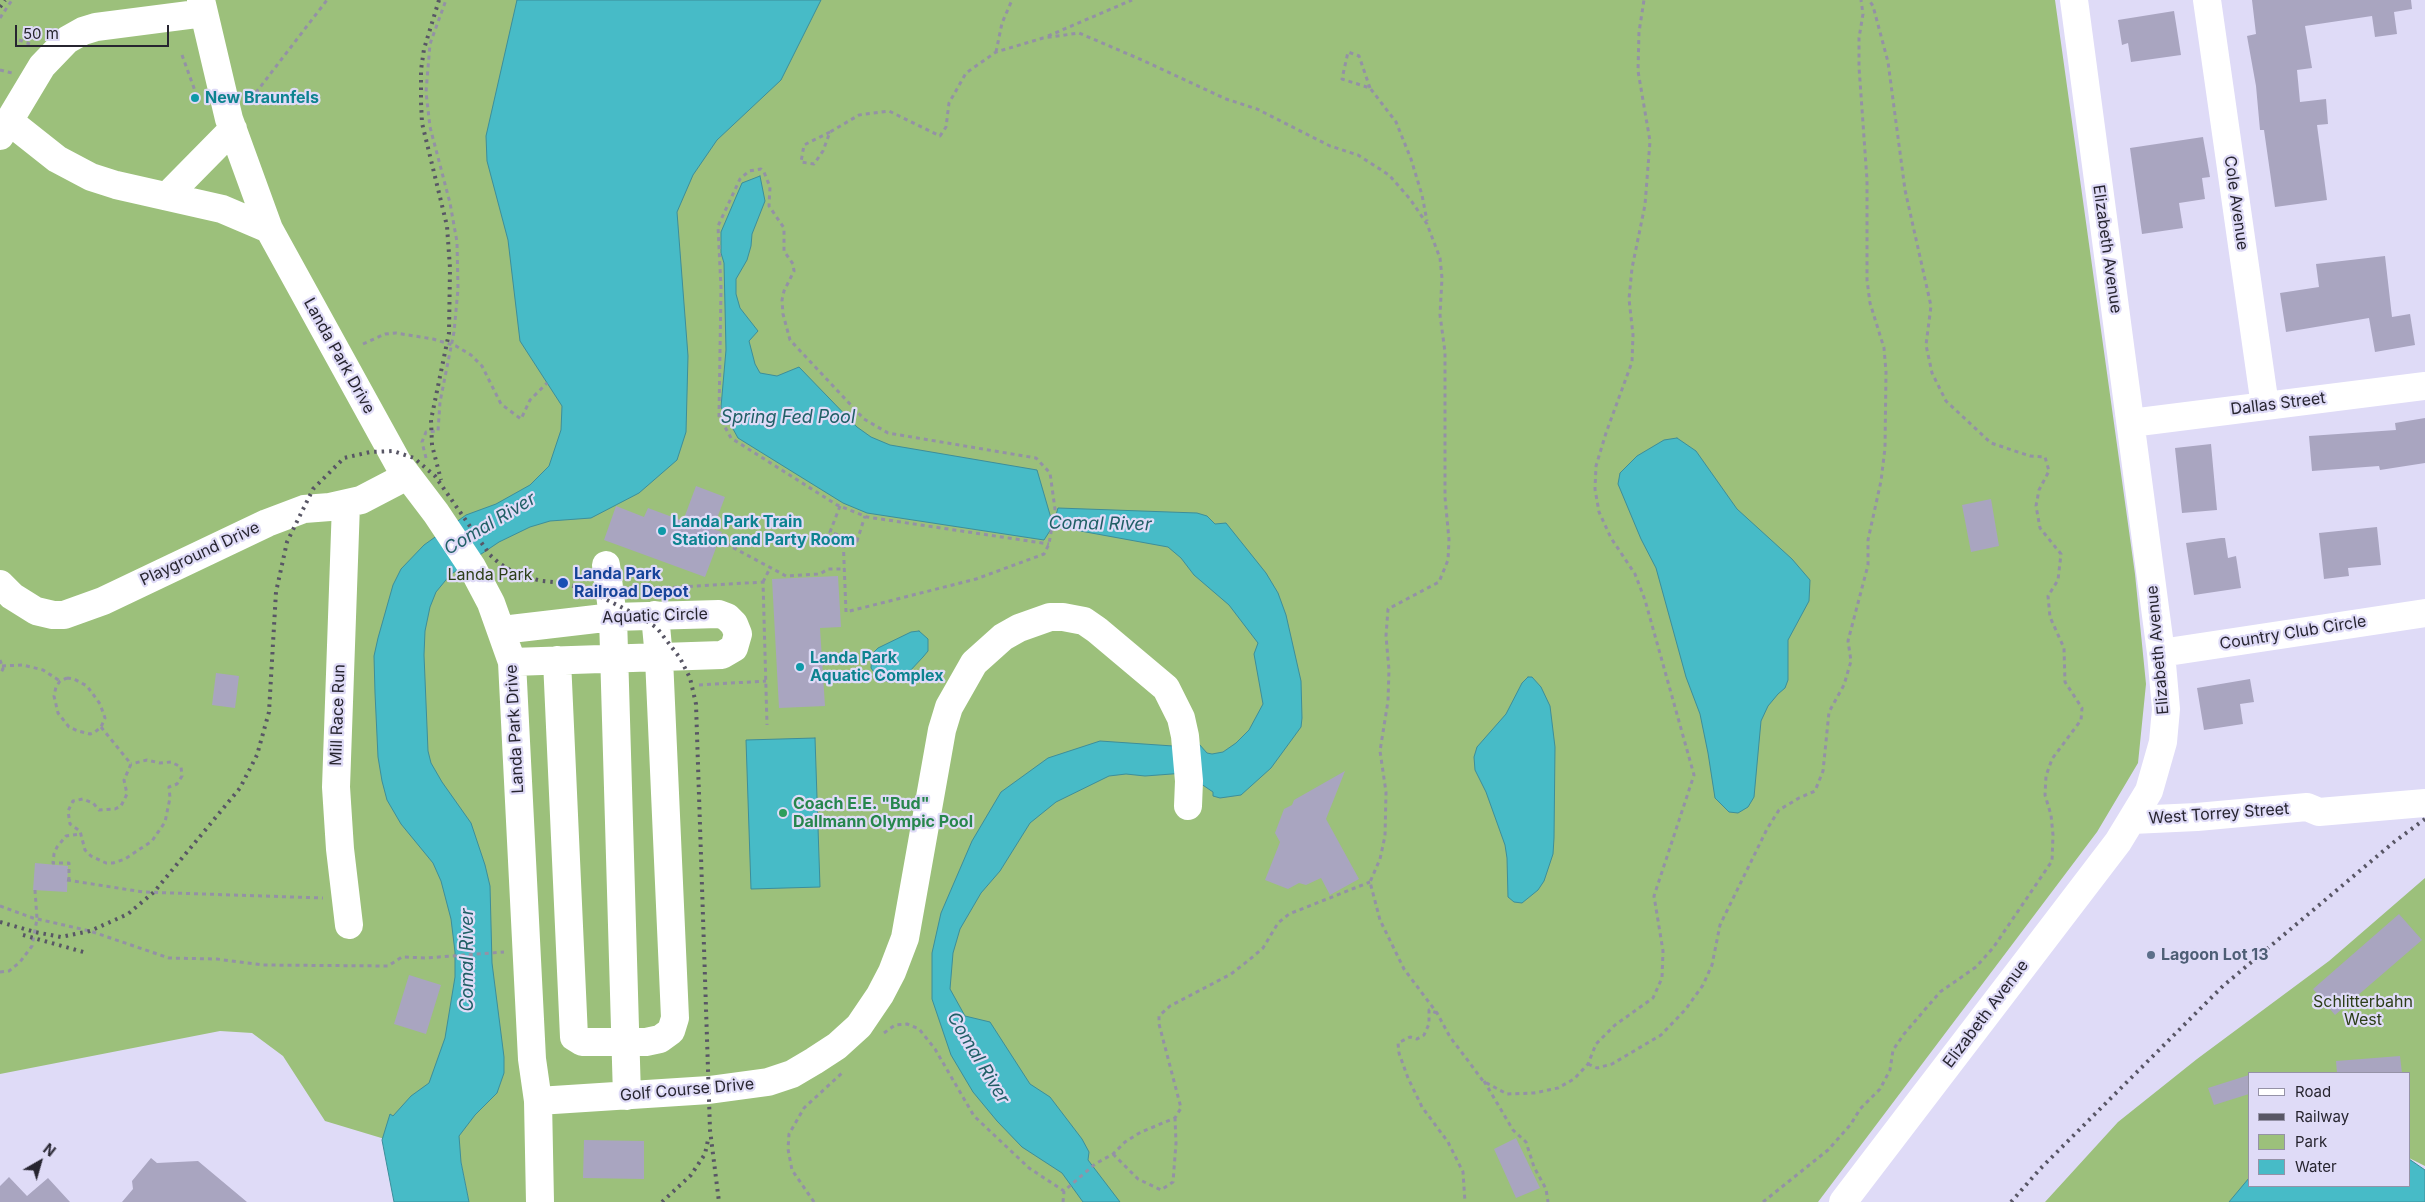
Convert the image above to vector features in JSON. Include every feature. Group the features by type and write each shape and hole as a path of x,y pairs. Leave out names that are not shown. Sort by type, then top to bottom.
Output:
{"street":[{"name":"Elizabeth Avenue","path":"1842,1202 2132,820 2149,791 2163,742 2166,709 2161,653 2074,0"},
{"name":"Cole Avenue","path":"2207,0 2265,406"},
{"path":"202,7 103,26 83,31 67,40 42,66 5,128 91,177 116,185 222,209 269,229"},
{"name":"Landa Park Drive","path":"202,7 233,129 269,229 417,471 436,513 472,567 502,630 512,662 530,1020 538,1101 540,1202"},
{"path":"167,196 233,129"},
{"name":"Dallas Street","path":"2131,423 2425,386"},
{"name":"Playground Drive","path":"0,584 12,596 36,611 53,615 64,615 103,601 267,523 304,509 346,504 361,500 417,471"},
{"name":"Mill Race Run","path":"346,504 336,787 347,912"},
{"path":"606,565 613,617 615,660 624,1042 627,1096"},
{"name":"Country Club Circle","path":"2161,653 2425,612"},
{"name":"Aquatic Circle","path":"502,630 613,617 719,614 727,617 734,624 738,634 734,648 722,655 512,662"},
{"path":"558,660 572,1028 574,1037 582,1042 624,1042 660,1039 672,1031 675,1018 659,658 655,615"},
{"name":"Golf Course Drive","path":"538,1101 709,1090 768,1082 814,1062 837,1046 858,1026 880,995 892,972 904,938 942,730 949,707 974,664 1003,637 1019,628 1050,617 1063,617 1084,621 1166,688 1181,718 1185,736 1188,794"},
{"name":"West Torrey Street","path":"2307,807 2319,798 2425,787"},
{"name":"West Torrey Street","path":"2132,820 2197,817 2307,807 2319,812 2425,803"}],"path":[{"path":"0,18 12,0"},
{"path":"250,99 327,0"},
{"path":"417,471 427,459 422,442 426,432 438,431 440,402 452,345 458,289 457,242 450,203 430,127 426,92 430,44 446,0"},
{"path":"996,52 1002,23 1012,0"},
{"path":"830,132 823,151 814,164 801,162 804,146 858,115 889,111 940,136 946,127 949,103 966,73 996,52 1043,38 1132,0"},
{"path":"1483,1081 1507,1094 1534,1093 1558,1088 1574,1079 1588,1064 1596,1044 1615,1025 1652,998 1662,978 1663,951 1654,896 1694,775 1645,600 1635,574 1611,538 1599,512 1595,489 1596,466 1632,362 1633,335 1630,291 1632,268 1645,205 1650,141 1638,71 1639,32 1644,0"},
{"path":"1588,1064 1597,1068 1612,1064 1661,1035 1685,1010 1703,985 1712,965 1720,925 1767,829 1779,810 1815,791 1823,771 1830,712 1844,685 1851,661 1848,641 1868,565 1868,540 1881,481 1885,448 1886,372 1884,348 1870,303 1868,280 1867,180 1859,67 1859,38 1863,14 1861,0"},
{"path":"1763,1202 1828,1150 1851,1124 1860,1109 1880,1088 1890,1070 1893,1050 1904,1034 1940,992 1976,967 1993,948 2052,861 2054,835 2052,815 2045,795 2046,776 2052,759 2081,720 2082,708 2065,682 2064,648 2050,617 2048,596 2058,580 2060,554 2040,528 2036,506 2039,490 2049,471 2045,457 2030,456 1991,444 1946,401 1932,373 1926,345 1931,306 1905,190 1888,62 1873,6 1869,0"},
{"path":"1043,38 1079,33 1226,99 1257,109 1330,146 1358,155 1389,175 1410,199 1427,224"},
{"path":"1370,88 1342,79 1348,52 1359,56 1370,88 1396,122 1404,139 1420,187 1427,224 1440,258 1442,278 1440,315 1445,352 1445,496 1450,540 1448,560 1439,582 1388,609 1386,636 1389,670 1388,701 1380,751 1386,792 1385,836 1380,859 1370,882 1380,920 1404,970 1437,1013 1450,1037 1483,1081 1513,1130 1526,1142 1534,1167 1546,1189 1548,1202"},
{"path":"844,536 846,612 976,579 1044,554 1049,543 1055,509 1050,473 1036,458 888,433 864,420 790,340 783,314 782,300 784,291 793,275 793,264 784,251 784,228 769,206 770,187 764,172 760,169 749,171 740,179 718,226 721,288 719,416 731,438 840,506 865,516 1049,543"},
{"path":"363,344 385,334 396,333 433,339 464,350 482,366 501,404 521,420 530,400 547,383"},
{"path":"840,506 830,532 857,541 865,516"},
{"path":"719,540 786,576 820,574 828,569 845,569"},
{"path":"763,582 770,568"},
{"path":"0,660 2,666 0,674"},
{"path":"2,666 23,665 43,670 60,681 74,679 87,686 94,694 103,712 105,718 101,728 90,734 69,727 58,713 56,704 56,687 60,681"},
{"path":"699,685 766,681"},
{"path":"101,728 132,764"},
{"path":"147,760 160,763 171,762 181,767 180,781 169,787 168,810 159,832 141,850 113,863 100,861 92,856 82,843 80,834 80,831 70,824 68,818 70,805 73,801 83,799 93,802 99,810 106,811 122,806 127,794 124,788 125,774 132,764 147,760"},
{"path":"80,834 66,836 54,854 53,863 69,863 68,880 143,892 347,912"},
{"path":"1063,1202 1064,1190 1095,1164 1113,1154 1141,1132 1175,1118 1182,1108 1159,1024 1159,1016 1170,1006 1231,974 1250,960 1263,948 1278,924 1290,914 1370,882"},
{"path":"0,972 9,971 29,953 37,919 35,890"},
{"path":"0,906 37,919 90,931 169,958 217,960 263,965 388,966 402,957 426,958 507,952"},
{"path":"1437,1013 1429,1010 1429,1024 1424,1035 1417,1039 1410,1037 1398,1042 1399,1053 1408,1078 1422,1107 1448,1142 1463,1172 1465,1202"},
{"path":"878,1040 895,1025 907,1024 919,1029 935,1049 974,1116 1029,1168 1064,1190"},
{"path":"814,1202 792,1170 788,1149 789,1134 804,1108 848,1068"},
{"path":"1113,1154 1138,1179 1162,1190 1173,1182 1176,1143 1175,1118"}],"green space":[{"name":"Landa Park","path":"0,0 2055,0 2135,574 2146,684 2138,763 2097,832 1818,1202 469,1202 461,1162 325,1121 283,1056 252,1033 220,1031 0,1074"},
{"name":"Schlitterbahn West","path":"2425,878 2425,1166 2410,1158 2410,1072 2248,1072 2248,1183 2229,1202 2045,1202 2118,1122 2197,1059 2329,961"}],"water":[{"name":"Comal River","path":"517,0 821,0 781,80 717,140 693,175 677,212 688,356 686,432 677,460 639,493 591,518 550,521 530,527 499,542 450,575 436,592 430,607 425,631 424,655 428,751 431,763 442,782 471,823 490,886 492,963 504,1057 504,1073 497,1093 475,1115 459,1136 461,1162 469,1202 394,1202 382,1140 390,1114 393,1116 411,1096 429,1083 445,1038 455,977 455,952 451,919 441,881 433,863 401,824 387,800 378,757 374,656 393,585 401,569 424,545 466,515 496,504 530,485 549,466 561,430 562,406 520,341 508,240 487,161 486,136"},
{"path":"760,176 765,201 752,234 747,260 736,279 736,294 740,308 758,331 749,341 755,364 760,373 777,376 799,367 857,427 871,437 890,445 1037,470 1053,525 1058,508 1197,513 1207,516 1215,524 1226,523 1266,573 1278,593 1286,615 1301,681 1302,718 1301,727 1271,768 1241,795 1220,798 1213,796 1213,792 1185,773 1145,776 1126,774 1109,776 1056,802 1030,823 1000,871 981,893 960,929 953,953 950,989 965,1016 990,1022 1030,1084 1050,1097 1082,1139 1089,1152 1088,1160 1120,1202 1083,1202 1062,1173 1022,1147 973,1092 951,1055 932,999 932,953 941,913 972,841 1001,792 1048,758 1100,741 1173,746 1199,744 1207,753 1212,754 1223,752 1236,743 1249,730 1263,704 1254,654 1258,643 1229,605 1194,575 1181,558 1168,547 1053,526 1044,540 867,513 843,503 738,438 721,407 726,350 724,263 721,253 721,232 742,183"},
{"path":"1677,438 1696,451 1737,509 1792,559 1810,580 1809,601 1788,640 1788,680 1785,688 1768,706 1761,721 1754,797 1748,807 1738,813 1729,812 1715,798 1700,714 1686,677 1656,568 1641,539 1618,484 1620,473 1637,456 1664,440"},
{"path":"919,631 928,639 928,651 923,657 909,672 898,678 889,682 878,678 871,668 872,654 878,648 911,632"},
{"path":"1528,677 1532,677 1541,687 1550,706 1555,747 1554,838 1553,854 1544,881 1538,890 1522,903 1514,902 1508,897 1505,845 1486,792 1475,770 1474,757 1477,747 1506,714 1522,683"},
{"name":"Coach E.E. \"Bud\" Dallmann Olympic Pool","path":"815,738 820,887 751,889 746,740"},
{"path":"2410,1160 2425,1170 2425,1202 2229,1202 2248,1179 2248,1187 2410,1187"}],"building":[{"path":"2252,0 2411,0 2412,9 2394,12 2397,34 2375,37 2372,16 2305,26 2312,68 2297,70 2300,102 2326,99 2328,124 2317,125 2327,200 2275,207 2264,130 2260,130 2256,86 2247,36 2256,34"},
{"path":"2174,11 2181,55 2131,62 2128,43 2122,45 2118,20"},
{"path":"2203,137 2210,177 2202,178 2205,199 2179,203 2183,228 2142,234 2130,148"},
{"path":"2385,256 2392,317 2410,314 2415,345 2375,352 2369,318 2286,332 2280,293 2319,287 2316,264"},
{"path":"2425,418 2425,463 2380,470 2379,466 2312,471 2309,436 2396,430 2395,423"},
{"path":"2211,444 2217,510 2182,513 2175,448"},
{"name":"Landa Park Train Station and Party Room","path":"696,486 725,497 713,529 722,532 705,577 604,540 616,506 644,517 648,508 683,521"},
{"path":"1991,499 1999,546 1971,552 1962,505"},
{"path":"2377,527 2381,565 2348,568 2349,576 2324,579 2319,533"},
{"path":"2225,538 2228,558 2236,556 2241,588 2194,595 2186,543"},
{"name":"Landa Park Aquatic Complex","path":"838,576 841,627 820,628 825,706 779,708 772,579"},
{"path":"216,673 239,676 235,708 212,705"},
{"path":"2250,679 2254,702 2240,704 2243,724 2204,730 2197,688"},
{"path":"1345,771 1326,819 1359,879 1330,895 1321,878 1306,885 1299,883 1288,889 1265,880 1280,842 1275,833 1284,809 1292,805 1294,800"},
{"path":"35,863 68,866 67,892 33,890"},
{"path":"2399,914 2422,940 2335,1015 2313,989"},
{"path":"409,975 441,985 426,1034 394,1024"},
{"path":"2400,1056 2402,1072 2337,1072 2336,1061"},
{"path":"2248,1075 2248,1094 2214,1105 2208,1088"},
{"path":"1516,1138 1540,1188 1516,1198 1494,1149"},
{"path":"584,1140 644,1141 644,1179 583,1178"},
{"path":"151,1158 157,1163 198,1161 247,1202 122,1202 133,1189 132,1181"},
{"path":"9,1177 27,1196 48,1178 70,1202 0,1202 0,1186"}],"railway":[{"path":"0,7 5,0"},
{"path":"439,0 424,49 421,70 421,102 422,123 447,226 450,268 449,333 431,420 432,445 441,480"},
{"path":"0,922 61,937 90,931 128,914 154,892 240,788 257,755 269,712 276,592 287,542 313,489 344,458 370,452 393,451 414,458 435,476 490,555 499,563 518,575 542,581 563,583 587,590 639,616 657,628 680,658 690,678 696,704 710,1130 719,1202"},
{"path":"2011,1202 2040,1169 2223,986 2394,842 2425,819"},
{"path":"23,935 87,953"},
{"path":"662,1202 691,1175 705,1154 708,1140"}],"place":[{"name":"New Braunfels","path":"195,98"},
{"name":"Landa Park Train Station and Party Room","path":"662,531"},
{"name":"Landa Park Railroad Depot","path":"563,583"},
{"name":"Landa Park Aquatic Complex","path":"800,667"},
{"name":"Coach E.E. \"Bud\" Dallmann Olympic Pool","path":"783,813"},
{"name":"Lagoon Lot 13","path":"2151,955"}],"water label":[{"name":"Spring Fed Pool","path":"788,418"}]}
